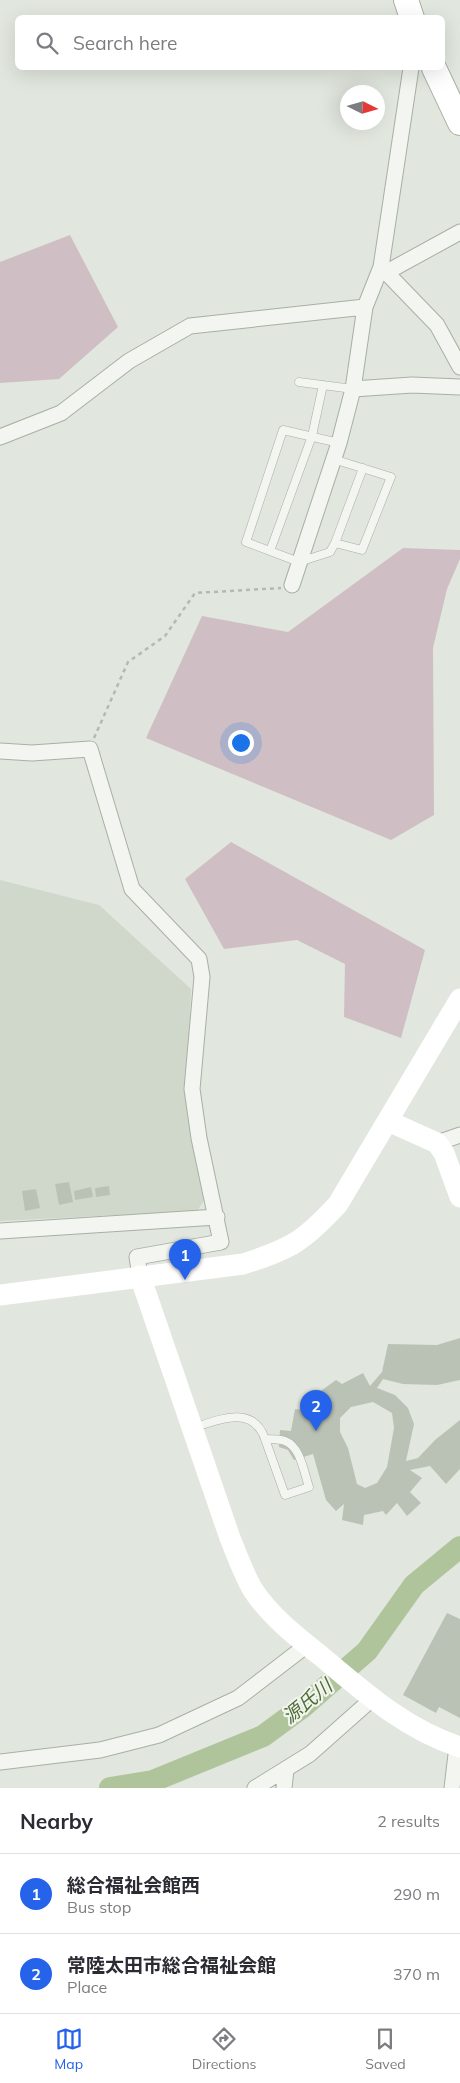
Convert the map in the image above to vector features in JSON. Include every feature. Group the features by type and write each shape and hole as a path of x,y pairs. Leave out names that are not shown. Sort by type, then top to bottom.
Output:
{"main road":[{"path":"406,0 411,15"},
{"path":"435,70 460,123"}],"street":[{"path":"292,585 339,443 353,389 365,307 384,270 411,70"},
{"path":"384,270 460,232"},
{"path":"384,270 437,325 460,367"},
{"path":"0,437 61,413 129,361 190,326 365,307"},
{"path":"353,389 412,385 460,387"},
{"path":"0,751 32,753 90,749 132,889 199,959 202,977 192,1089 199,1138 221,1242 137,1257 140,1276 241,1566 264,1604 312,1649 367,1694 417,1729 458,1746 452,1788"},
{"path":"0,1294 243,1264 294,1245 315,1229 338,1204 460,999"},
{"path":"388,1121 436,1143 444,1153 460,1197"},
{"path":"436,1143 460,1136"},
{"path":"0,1231 217,1217"},
{"path":"0,1762 100,1750 158,1735 238,1698 312,1649"},
{"path":"256,1788 310,1754 367,1694"},
{"path":"284,1788 286,1770"}],"lane":[{"path":"299,382 353,389"},
{"path":"270,551 312,436 324,385"},
{"path":"339,443 283,430 246,542 299,562 330,552 363,468"},
{"path":"333,459 391,477 362,550 335,543"},
{"path":"193,1428 232,1416 240,1416 262,1429 265,1439 285,1495 309,1487 297,1452 292,1445 285,1441 265,1439"}],"path":[{"path":"90,749 102,716 128,662 165,636 195,593 278,588 292,585"}],"shaded area":[{"path":"70,235 118,327 59,379 0,383 0,262"},
{"path":"403,548 460,550 460,559 447,589 433,648 434,815 391,840 146,738 202,616 288,632"},
{"path":"231,842 425,950 401,1038 344,1017 345,964 297,940 224,949 185,879"},
{"path":"0,880 99,905 191,989 187,1098 207,1196 197,1211 0,1221"}],"building":[{"path":"69,1182 73,1202 59,1205 55,1184"},
{"path":"109,1186 110,1195 96,1197 95,1188"},
{"path":"91,1187 93,1197 75,1200 74,1191"},
{"path":"36,1189 40,1208 25,1211 22,1191"},
{"path":"460,1338 460,1380 437,1385 403,1384 383,1379 377,1388 395,1395 408,1408 414,1424 406,1461 418,1458 435,1440 460,1420 460,1469 446,1484 430,1466 410,1470 422,1478 410,1492 421,1503 407,1516 397,1503 386,1515 383,1511 364,1515 363,1525 342,1520 344,1504 336,1511 326,1500 313,1454 294,1460 288,1450 279,1447 280,1430 291,1431 295,1409 303,1410 304,1404 314,1406 320,1402 314,1396 336,1380 342,1384 363,1373 370,1386 382,1372 388,1344 437,1345","holes":["373,1402 392,1413 394,1428 387,1467 377,1483 365,1488 357,1484 348,1448 340,1432 340,1418 351,1407"]},
{"path":"447,1613 460,1619 460,1718 439,1707 436,1713 403,1695"}],"waterway":[{"name":"源氏川","path":"110,1788 153,1781 263,1736 304,1706 367,1651 414,1585 460,1547"}],"place":[{"name":"総合福祉会館西","path":"185,1280"},
{"name":"常陸太田市総合福祉会館","path":"316,1431"}]}
